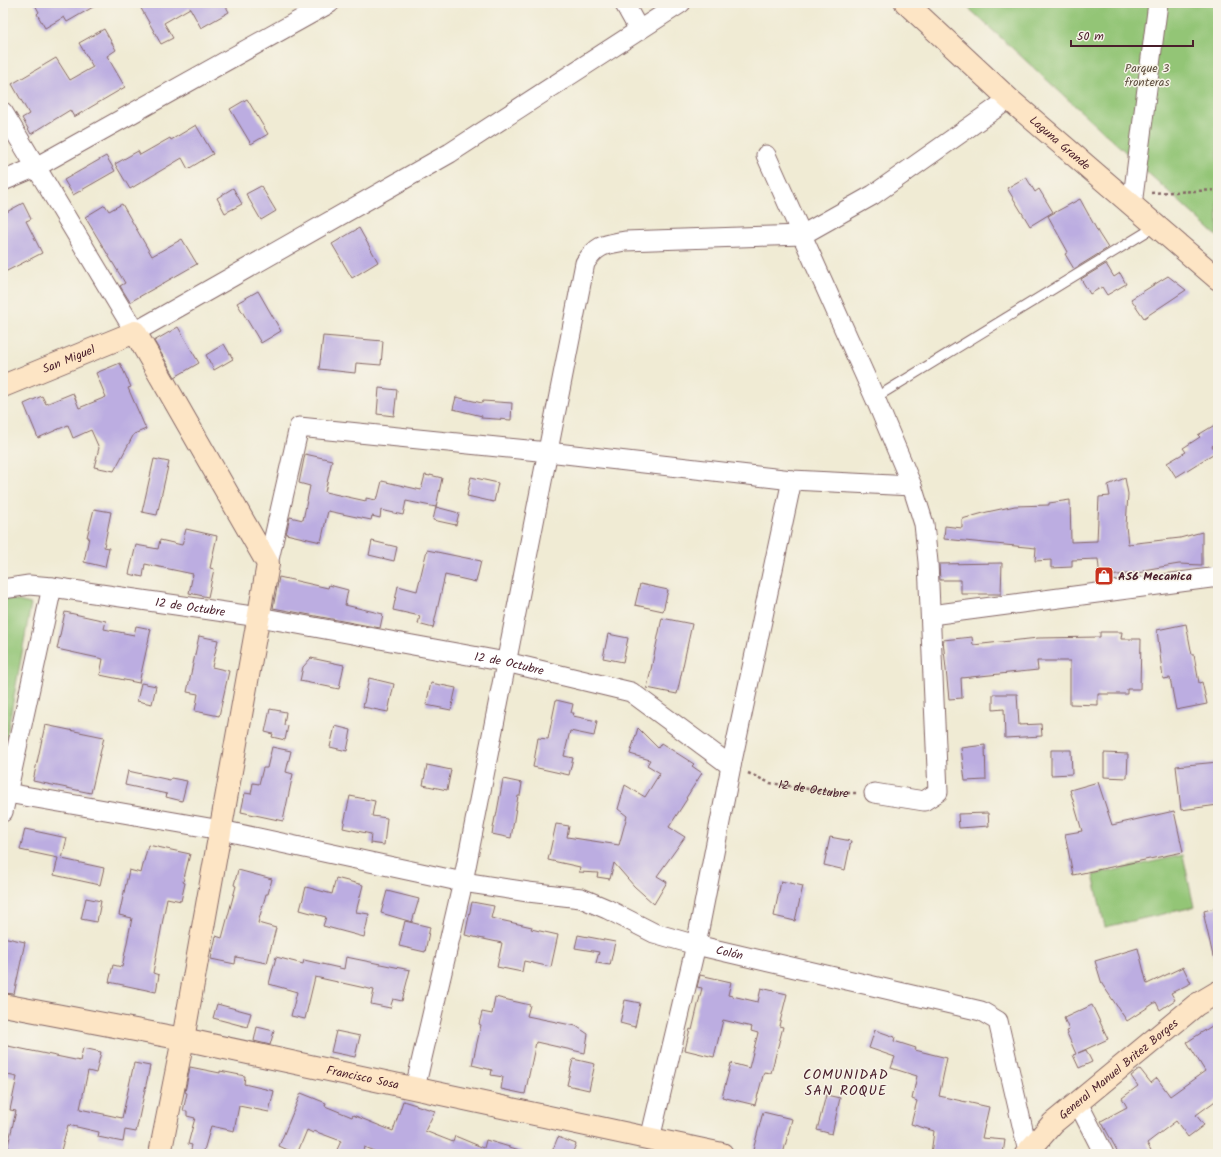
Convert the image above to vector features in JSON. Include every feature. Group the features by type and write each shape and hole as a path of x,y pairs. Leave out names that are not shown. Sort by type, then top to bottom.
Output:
{"street":[{"path":"3,181 36,167 330,3"},
{"path":"624,3 639,30"},
{"path":"135,332 450,153 681,3"},
{"name":"Laguna Grande","path":"906,3 1009,99 1133,200 1156,226 1218,278"},
{"path":"1133,200 1158,3"},
{"path":"415,1088 463,882 585,263 592,252 605,244 802,235 872,195 1009,99"},
{"path":"3,112 135,332 268,564"},
{"path":"766,155 875,398 912,486 924,524 931,615 938,792 924,801 874,793"},
{"name":"San Miguel","path":"3,386 135,332"},
{"path":"160,1154 183,1039 268,564 298,427 548,452 792,480 912,486"},
{"path":"650,1139 696,945 730,766 792,480"},
{"path":"931,615 1218,577"},
{"name":"12 de Octubre","path":"3,589 29,585 52,587 259,617 506,662 631,692 730,766"},
{"path":"3,812 5,792 52,587"},
{"name":"Colón","path":"5,792 221,830 463,882 581,898 607,909 654,933 696,945 981,1011 998,1021 1027,1153"},
{"name":"General Manuel Britez Borges","path":"1027,1153 1054,1123 1196,1005 1218,992"},
{"name":"Francisco Sosa","path":"3,1004 183,1039 722,1154"},
{"path":"1078,1103 1104,1154"}],"lane":[{"path":"875,398 1156,226"}],"path":[{"path":"1133,200 1218,190"},
{"name":"12 de Octubre","path":"730,766 770,783 835,793 874,793"}],"green space":[{"name":"Parque 3 fronteras","path":"963,3 1218,3 1218,237"},
{"path":"5,598 31,604 3,756 3,599"},
{"path":"1183,855 1194,907 1105,927 1093,875"}],"building":[{"path":"34,3 100,3 67,22 64,17 45,28 37,14 39,12"},
{"path":"138,3 224,3 229,12 201,28 190,8 164,23 173,38 161,44"},
{"path":"104,29 116,50 107,56 125,87 74,117 70,110 31,134 22,118 29,114 12,84 56,58 70,80 93,67 79,43"},
{"path":"247,99 268,134 251,144 230,109"},
{"path":"196,125 213,154 188,169 182,158 130,189 115,164 138,151 140,155 170,138 171,140"},
{"path":"106,156 115,171 73,195 64,180"},
{"path":"1026,177 1035,192 1039,189 1053,212 1030,226 1007,188"},
{"path":"261,186 276,211 261,220 246,194"},
{"path":"233,188 242,204 225,213 217,198"},
{"path":"1080,199 1108,248 1074,269 1065,254 1068,252 1048,216"},
{"path":"23,203 31,219 26,221 42,253 3,273 3,214"},
{"path":"122,204 152,256 182,239 197,264 130,302 120,286 125,283 85,217 105,205 109,211"},
{"path":"359,228 378,262 352,278 332,244"},
{"path":"1106,264 1114,277 1120,273 1126,284 1107,295 1102,287 1090,294 1081,279"},
{"path":"1168,276 1186,290 1144,318 1131,299"},
{"path":"258,291 281,331 261,343 237,303"},
{"path":"178,327 199,363 175,377 154,341"},
{"path":"323,336 383,341 381,365 356,363 355,373 319,369"},
{"path":"224,344 233,359 214,370 206,355"},
{"path":"120,363 131,387 128,388 146,429 134,434 114,471 94,467 99,448 91,430 73,438 68,425 38,438 24,404 42,396 46,404 73,393 79,408 106,397 96,373"},
{"path":"379,388 397,390 394,416 377,414"},
{"path":"456,397 482,403 483,401 512,403 511,420 481,418 482,416 453,409"},
{"path":"1218,423 1218,442 1212,446 1216,452 1176,477 1167,463 1186,452 1183,448 1200,437 1198,435"},
{"path":"305,454 332,460 325,492 366,501 366,498 376,500 382,481 421,490 425,475 442,478 436,507 406,501 403,515 381,510 380,518 372,516 371,520 328,511 321,542 286,534 290,517 303,520 310,486 299,483"},
{"path":"154,459 169,462 157,515 142,512"},
{"path":"471,477 498,483 494,502 467,496"},
{"path":"1125,478 1128,494 1126,526 1128,544 1180,538 1202,532 1202,565 1179,564 1143,570 1144,572 1100,577 1098,559 1072,560 1072,567 1051,568 1051,560 1035,561 1036,548 944,539 945,526 962,528 962,519 1015,506 1049,505 1049,503 1070,500 1071,542 1097,541 1099,497 1110,496 1108,485"},
{"path":"436,507 459,513 456,525 433,520"},
{"path":"94,509 111,512 104,547 109,548 105,567 84,562 89,537 87,537"},
{"path":"186,529 217,536 210,568 214,569 208,597 189,593 193,574 145,564 143,577 129,574 136,545 158,549 160,540 182,545"},
{"path":"372,541 397,547 394,561 369,555"},
{"path":"427,550 481,561 476,582 445,575 433,628 418,624 420,616 393,610 398,586 417,591"},
{"path":"1002,563 1001,594 961,594 961,580 940,580 939,564"},
{"path":"279,577 328,588 329,585 348,590 345,605 383,614 380,628 273,608"},
{"path":"640,584 668,590 663,611 635,605"},
{"path":"65,612 106,621 104,629 134,635 136,626 151,629 139,683 100,675 103,659 57,649"},
{"path":"662,618 692,624 677,694 647,688"},
{"path":"1186,624 1199,683 1202,682 1207,704 1176,710 1170,678 1163,679 1157,630"},
{"path":"1100,632 1122,632 1121,639 1141,639 1140,689 1127,689 1127,694 1098,694 1098,705 1070,704 1070,661 1037,661 1038,670 961,678 962,698 949,699 943,640 972,637 973,645 1038,638 1100,637"},
{"path":"608,634 628,638 623,662 603,658"},
{"path":"199,636 218,640 212,667 229,671 219,716 195,711 198,694 187,692"},
{"path":"311,658 344,665 339,689 300,681 303,667"},
{"path":"369,678 394,684 388,712 363,707"},
{"path":"141,683 156,686 152,704 137,701"},
{"path":"431,683 456,688 451,710 426,705"},
{"path":"993,694 1017,694 1019,725 1041,724 1042,736 1005,738 1004,709 993,710"},
{"path":"556,700 573,704 571,713 574,713 573,716 597,721 594,736 570,731 564,756 573,758 569,775 533,767 538,738 548,739"},
{"path":"270,709 286,712 284,725 288,726 285,740 272,737 273,734 265,732"},
{"path":"45,725 104,737 91,793 33,781"},
{"path":"335,726 351,730 347,751 330,747"},
{"path":"638,728 658,748 661,743 694,764 692,766 702,773 669,827 685,837 657,876 667,882 654,904 634,886 614,863 610,879 597,877 598,873 579,872 580,867 548,860 556,824 569,826 567,837 619,845 627,816 618,809 625,785 645,797 660,773 647,765 650,760 630,754"},
{"path":"985,745 986,780 965,781 961,748"},
{"path":"272,747 291,751 286,772 293,774 283,821 241,812 245,793 251,794 253,783 259,784 263,768 267,768"},
{"path":"1051,750 1071,750 1072,774 1051,775"},
{"path":"1104,753 1128,754 1127,778 1104,777"},
{"path":"1218,762 1218,805 1181,810 1176,766"},
{"path":"427,765 451,770 447,790 423,785"},
{"path":"128,771 170,780 171,778 187,781 182,801 166,797 167,794 125,785"},
{"path":"503,779 522,783 520,796 518,796 511,838 492,834"},
{"path":"1098,782 1112,825 1174,811 1183,852 1073,875 1065,834 1082,831 1070,790"},
{"path":"350,796 375,801 372,816 387,818 384,845 370,843 371,834 343,828"},
{"path":"988,813 989,826 959,828 958,814"},
{"path":"25,829 67,838 62,859 104,868 100,885 54,875 58,858 20,850"},
{"path":"830,837 851,841 845,870 824,865"},
{"path":"148,845 190,854 183,882 185,883 181,901 167,898 153,973 159,975 156,992 109,982 113,965 122,967 132,918 119,915 129,870 141,873"},
{"path":"238,870 272,879 258,923 276,928 267,963 236,957 235,964 211,959 216,936 222,938 236,886 234,885"},
{"path":"336,878 363,885 356,912 369,914 364,937 323,926 326,917 300,910 306,887 332,894"},
{"path":"781,881 803,886 795,921 774,916"},
{"path":"387,891 419,899 412,922 381,913"},
{"path":"86,898 101,901 97,922 81,919"},
{"path":"472,902 494,906 491,918 532,927 531,929 558,935 551,967 524,961 522,972 497,967 502,943 465,935"},
{"path":"1218,907 1218,955 1213,956 1204,911"},
{"path":"405,921 430,927 425,952 399,946"},
{"path":"578,935 615,942 610,965 596,963 599,952 575,948"},
{"path":"3,937 25,942 14,994 3,993"},
{"path":"1138,948 1147,984 1183,967 1191,983 1171,993 1175,1000 1160,1010 1156,1002 1127,1021 1102,984 1095,961"},
{"path":"276,957 303,964 304,960 344,969 346,957 410,970 402,1001 393,999 390,1008 371,1004 374,990 315,977 305,1019 291,1016 297,992 269,984"},
{"path":"700,975 731,982 728,995 758,1002 761,988 787,994 779,1026 783,1027 771,1073 764,1072 755,1105 722,1097 731,1063 749,1068 758,1033 751,1031 752,1027 723,1020 714,1057 685,1050 690,1029 692,1030 702,988 697,987"},
{"path":"495,997 530,1005 527,1016 576,1026 588,1034 585,1053 536,1042 525,1094 501,1089 503,1077 491,1075 492,1070 472,1065 481,1025 479,1024 482,1012 492,1014"},
{"path":"625,1000 640,1003 635,1027 620,1023"},
{"path":"217,1004 251,1013 247,1027 213,1018"},
{"path":"1092,1005 1108,1039 1078,1053 1086,1050 1092,1062 1079,1068 1073,1055 1076,1054 1066,1031 1069,1030 1064,1018"},
{"path":"1218,1022 1218,1099 1196,1115 1204,1125 1188,1137 1176,1121 1147,1143 1153,1154 1119,1154 1101,1121 1127,1107 1122,1098 1138,1086 1131,1076 1140,1069 1151,1083 1157,1078 1170,1096 1205,1071 1187,1042"},
{"path":"257,1027 274,1031 270,1045 254,1041"},
{"path":"875,1030 895,1037 894,1041 916,1048 915,1050 947,1058 939,1096 989,1107 982,1138 1005,1140 1003,1154 931,1154 934,1131 911,1124 917,1101 912,1099 917,1076 891,1068 895,1057 869,1048"},
{"path":"336,1031 360,1036 355,1057 331,1052"},
{"path":"3,1045 80,1061 83,1048 101,1052 96,1073 88,1071 80,1109 122,1118 134,1063 150,1066 136,1132 125,1130 123,1142 98,1137 99,1132 68,1125 60,1154 6,1154 16,1111 10,1110 17,1077 3,1074"},
{"path":"573,1059 595,1064 589,1090 567,1085"},
{"path":"190,1067 245,1076 244,1084 274,1091 269,1112 239,1106 234,1131 211,1126 203,1154 190,1154 192,1145 188,1144 195,1118 187,1116 187,1111 183,1111"},
{"path":"301,1093 326,1103 325,1106 352,1117 353,1115 393,1131 403,1101 435,1111 425,1131 453,1142 455,1136 484,1148 486,1140 523,1151 522,1154 381,1154 364,1147 362,1154 335,1154 341,1141 314,1131 313,1133 307,1130 297,1154 279,1146"},
{"path":"826,1095 840,1098 832,1134 817,1130"},
{"path":"763,1112 792,1119 783,1154 752,1154"},
{"path":"558,1137 576,1144 572,1154 551,1154"}],"place":[{"name":"AS6 Mecanica","path":"1104,576"}],"district":[{"name":"COMUNIDAD SAN ROQUE","path":"846,1084"}]}
